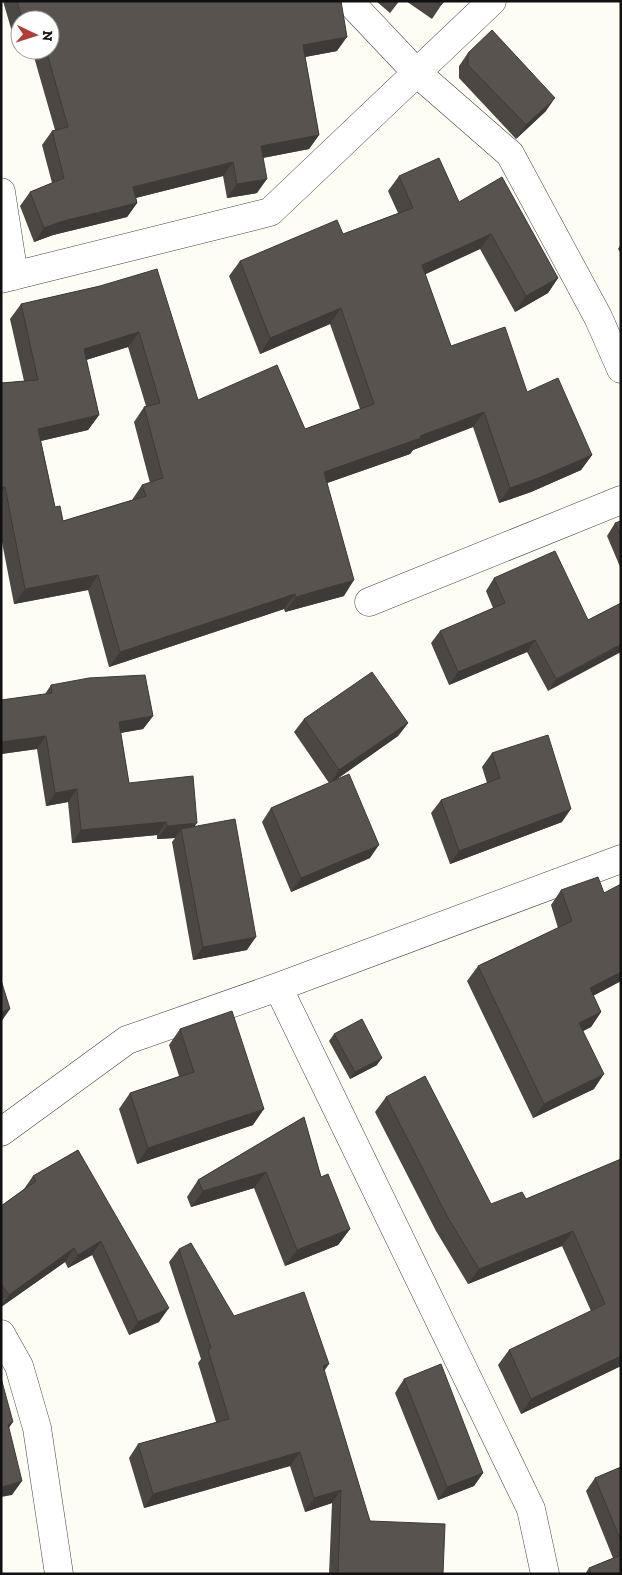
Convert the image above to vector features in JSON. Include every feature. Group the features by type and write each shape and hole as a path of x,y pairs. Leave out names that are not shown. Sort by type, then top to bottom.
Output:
{"street":[{"path":"348,1 416,72 510,154 598,317 621,369"},
{"path":"1,192 8,277 270,212 492,1"},
{"path":"369,602 621,500"},
{"path":"1,1132 127,1040 278,987 621,858"},
{"path":"278,987 531,1509 545,1574"},
{"path":"1,1334 19,1366 37,1428 59,1574"}],"building":[{"path":"17,1 341,1 347,37 303,45 319,135 261,146 267,179 237,184 233,162 133,187 137,203 63,221 44,228 30,192 64,178 52,131 68,127 49,60 60,60 60,10 19,10"},
{"path":"436,1 444,1 441,5"},
{"path":"492,30 555,98 526,125 468,65 468,53"},
{"path":"439,158 459,202 502,177 558,278 526,296 491,234 422,265 451,346 505,327 527,392 558,378 592,455 510,488 484,412 420,436 421,438 324,472 354,580 296,597 295,594 120,652 98,575 25,589 5,487 1,487 1,383 38,380 21,304 100,286 157,269 198,400 277,365 305,429 374,404 341,308 270,338 240,261 337,220 343,234 413,208 399,176","holes":["139,332 160,403 144,407 163,478 142,485 146,496 63,521 60,506 55,507 38,429 99,415 84,349"]},
{"path":"621,521 621,536 615,523"},
{"path":"555,551 588,620 621,603 621,644 556,679 535,640 458,672 440,631 505,603 494,578"},
{"path":"372,672 408,723 339,770 304,719"},
{"path":"145,675 153,716 119,722 129,783 193,776 197,823 167,826 166,822 81,830 77,789 55,793 46,736 1,742 1,700 52,693 51,685 89,678"},
{"path":"548,735 571,809 459,851 441,800 500,778 492,753"},
{"path":"349,774 379,845 301,878 271,808"},
{"path":"235,819 256,937 203,947 181,829"},
{"path":"598,877 604,893 621,884 621,972 590,988 601,1012 579,1023 604,1074 544,1104 478,966 572,921 561,890"},
{"path":"1,980 10,1009 1,1012"},
{"path":"232,1011 264,1109 148,1148 130,1093 194,1072 180,1029"},
{"path":"362,1019 382,1058 355,1072 334,1034"},
{"path":"425,1076 491,1204 522,1192 526,1199 621,1159 621,1356 531,1399 509,1350 605,1304 573,1231 479,1269 447,1216 386,1097"},
{"path":"304,1117 321,1177 328,1174 350,1229 297,1250 266,1172 203,1191 198,1180"},
{"path":"78,1150 169,1308 138,1322 101,1241 78,1255 74,1248 9,1295 1,1284 1,1206 36,1181 33,1176"},
{"path":"191,1243 234,1316 304,1292 329,1364 323,1366 370,1521 445,1524 443,1574 338,1574 341,1490 314,1498 300,1452 153,1494 138,1444 229,1419 208,1350 211,1348 179,1249"},
{"path":"441,1364 483,1473 447,1487 404,1379"},
{"path":"1,1378 13,1422 8,1424 22,1481 1,1487"},
{"path":"621,1467 621,1541 595,1478"},
{"path":"621,1555 621,1574 591,1574 589,1568"}]}
